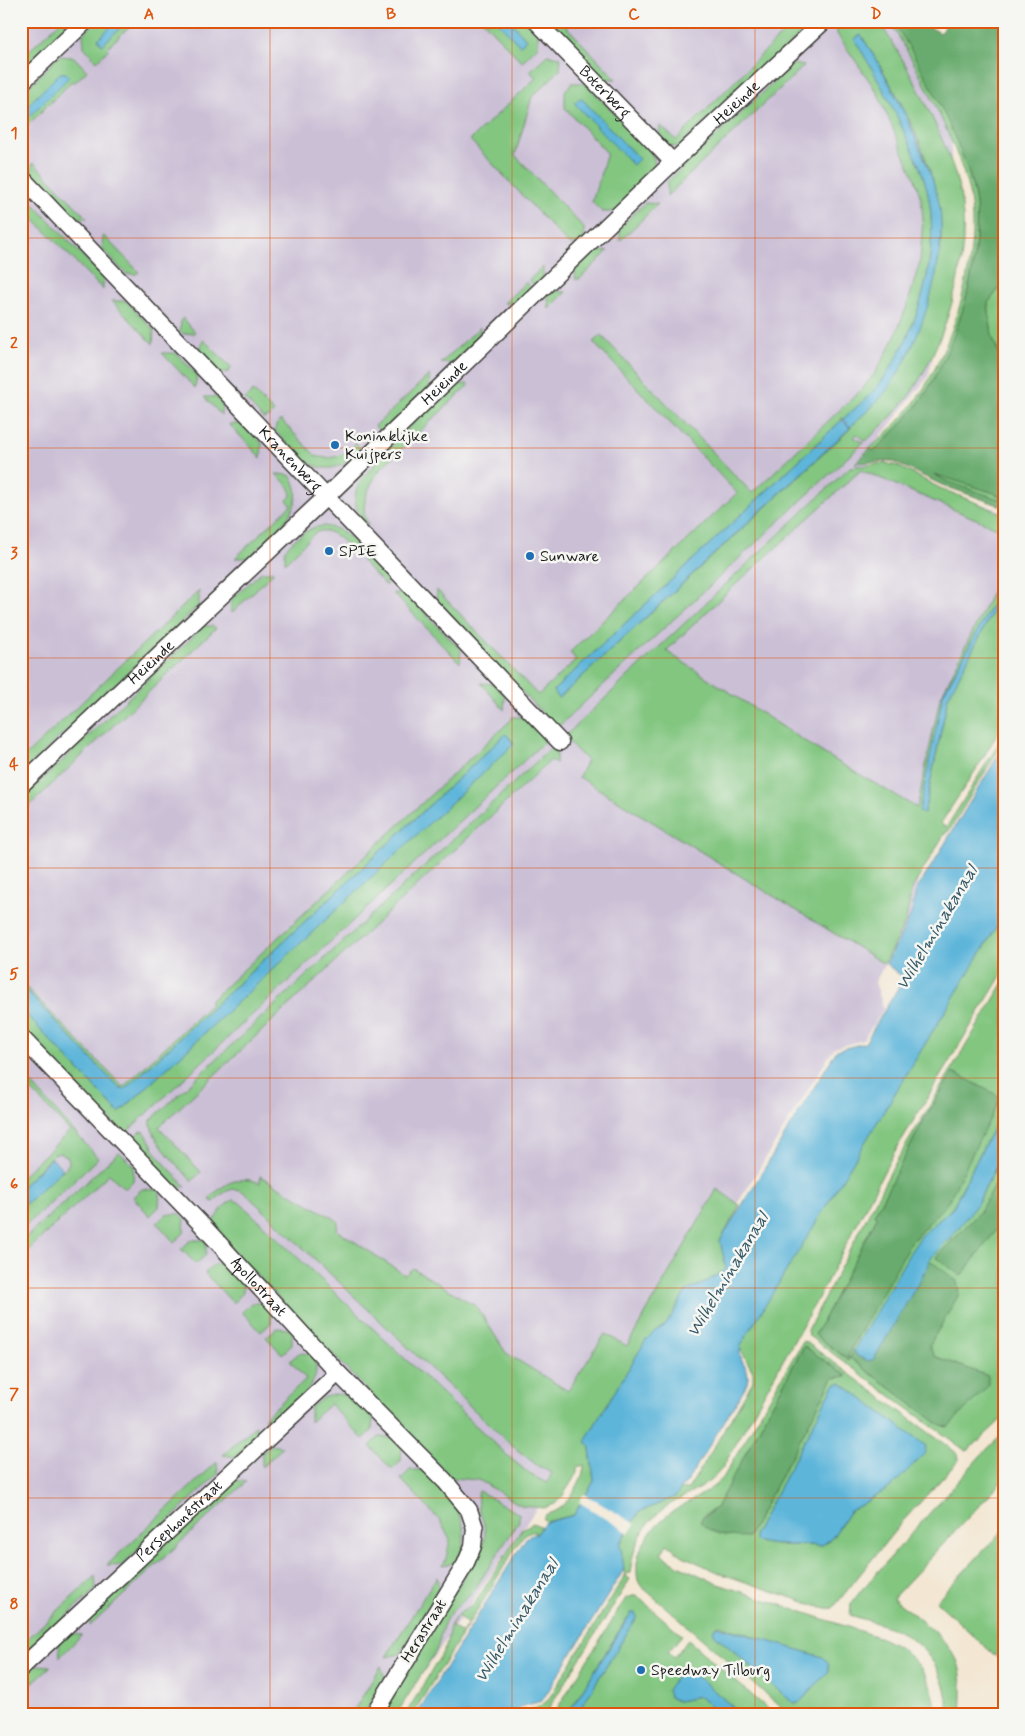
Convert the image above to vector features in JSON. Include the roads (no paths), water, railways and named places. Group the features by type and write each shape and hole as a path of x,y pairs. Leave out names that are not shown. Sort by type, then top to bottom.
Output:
{"street":[{"path":"21,83 86,21"},
{"name":"Boterberg","path":"536,21 673,162"},
{"name":"Heieinde","path":"21,785 326,497 673,162 824,21"},
{"name":"Kranenberg","path":"21,177 560,742"},
{"name":"Apollostraat","path":"21,1037 208,1231 338,1374 445,1481 469,1510 475,1528 474,1546"},
{"name":"Persephonéstraat","path":"21,1668 338,1374"},
{"name":"Herastraat","path":"372,1715 465,1565 474,1546"}],"water":[{"path":"116,21 128,21 102,45 98,39"},
{"path":"497,21 510,21 526,39 520,46"},
{"path":"861,35 893,89 925,160 939,203 941,224 940,247 931,296 913,344 888,389 850,427 843,419 868,397 881,382 895,362 906,339 924,290 931,238 931,213 923,175 888,99 854,39"},
{"path":"60,73 66,73 69,77 24,120 22,115 30,103"},
{"path":"582,99 639,159 633,165 576,105 575,102"},
{"path":"842,420 850,428 559,698 553,691"},
{"path":"1004,583 1004,590 948,697 924,814 919,812 943,694"},
{"path":"506,734 514,744 119,1113 21,1009 21,985 120,1089 125,1089"},
{"name":"Wilhelminakanaal","path":"1004,746 1004,915 741,1345 740,1355 748,1372 748,1377 740,1396 688,1480 675,1497 639,1512 620,1543 623,1571 542,1701 519,1707 514,1715 416,1715 526,1538 537,1534 544,1523 574,1515 594,1481 590,1448 586,1441 588,1436 646,1340 654,1332 666,1325 686,1291 724,1272 726,1268 720,1241 837,1050 865,1043 904,978 886,964 908,922 916,891"},
{"path":"1004,1107 1004,1151 977,1204 957,1230 929,1260 927,1268 874,1359 869,1361 857,1356 854,1350 911,1251 922,1235 952,1209"},
{"path":"52,1158 63,1169 21,1208 21,1187"},
{"path":"841,1383 926,1446 925,1453 891,1487 849,1512 832,1538 821,1546 779,1545 755,1541 754,1535 834,1385"},
{"path":"631,1613 635,1613 637,1617 576,1715 567,1715"},
{"path":"717,1626 823,1657 828,1662 829,1671 799,1703 793,1703 715,1635 713,1630"},
{"path":"688,1669 742,1715 721,1715 700,1697 677,1701 669,1697 667,1690 681,1670"}],"place":[{"name":"Koninklijke Kuijpers","path":"335,445"},
{"name":"SPIE","path":"329,551"},
{"name":"Sunware","path":"530,556"},
{"name":"Speedway Tilburg","path":"641,1670"}]}
